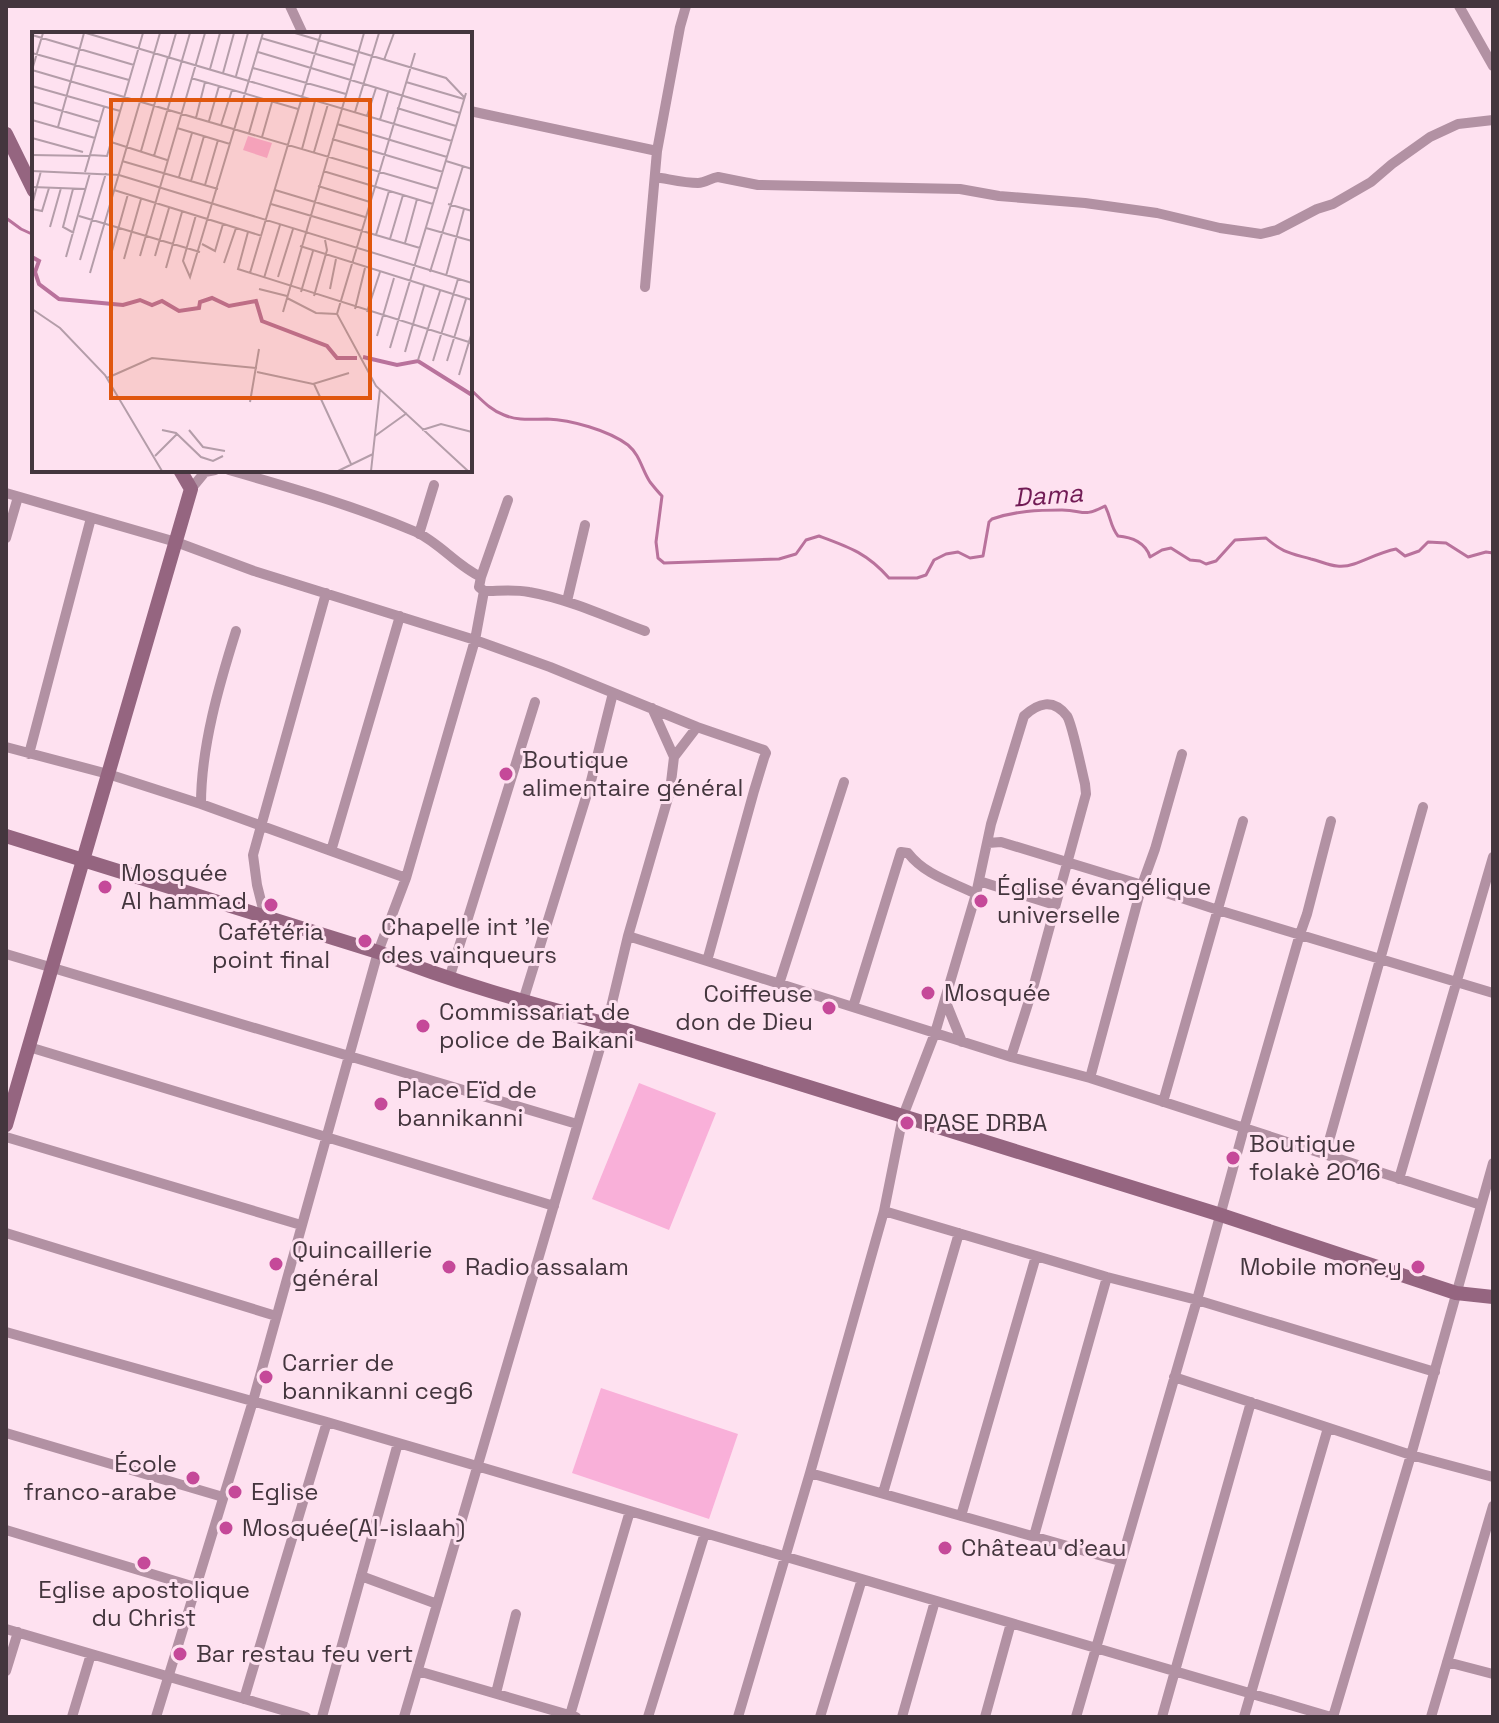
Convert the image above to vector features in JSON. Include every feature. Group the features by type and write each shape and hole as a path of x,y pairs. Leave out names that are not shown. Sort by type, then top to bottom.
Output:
{"street":[{"path":"290,6 302,32"},
{"path":"645,287 657,151 686,6"},
{"path":"1459,6 1493,66"},
{"path":"472,111 657,151"},
{"path":"655,177 693,183 718,177 758,185 960,189 980,194 1157,213 1261,234 1277,230 1333,204 1371,182 1430,137 1458,124 1493,120"},
{"path":"6,134 32,187"},
{"path":"181,472 191,489"},
{"path":"6,1125 191,489 205,472"},
{"path":"236,472 313,494 419,534 481,577"},
{"path":"419,534 434,485"},
{"path":"6,493 176,542 254,571 475,640 764,750 766,753 707,961"},
{"path":"6,538 18,497"},
{"path":"508,500 479,587 484,591 505,589 567,601 645,631"},
{"path":"29,754 91,518"},
{"path":"567,601 585,525"},
{"path":"156,1717 253,1401 378,952 406,878 475,640 484,591"},
{"path":"265,917 253,855 326,593"},
{"path":"331,851 400,616"},
{"path":"201,804 203,765 223,673 236,631"},
{"path":"523,1001 591,781 613,693"},
{"path":"449,979 535,702"},
{"path":"738,1717 884,1211 903,1116 945,1000 976,894 991,824 1024,716 1034,707 1055,705 1069,717 1086,794 1011,1057"},
{"path":"652,708 674,757"},
{"path":"404,1717 607,1024 628,936 670,791 674,757 697,727"},
{"path":"6,747 108,774 201,804 406,878"},
{"path":"1090,1078 1142,885 1182,754"},
{"path":"779,984 844,782"},
{"path":"1325,1155 1423,807"},
{"path":"1163,1102 1243,821"},
{"path":"1076,1717 1331,821"},
{"path":"6,836 378,952 449,979 607,1024 1221,1215 1456,1293 1493,1297"},
{"path":"988,843 1001,842 1493,993"},
{"path":"853,1007 901,852 908,853 916,864 930,873 976,894"},
{"path":"1399,1179 1493,857"},
{"path":"979,881 1055,905"},
{"path":"628,936 962,1042 1090,1078 1481,1205"},
{"path":"6,954 577,1124"},
{"path":"945,1000 962,1042"},
{"path":"29,1047 554,1206"},
{"path":"6,1137 301,1225"},
{"path":"6,1332 327,1422 1332,1717 1411,1455 1493,1163"},
{"path":"884,1211 1435,1372"},
{"path":"6,1233 276,1316"},
{"path":"883,1493 959,1233"},
{"path":"961,1516 1036,1256"},
{"path":"1034,1536 1107,1277"},
{"path":"1174,1377 1411,1455 1493,1477"},
{"path":"1162,1717 1251,1402"},
{"path":"244,1699 327,1422"},
{"path":"1244,1717 1328,1428"},
{"path":"6,1433 223,1497"},
{"path":"322,1717 398,1443"},
{"path":"810,1473 1120,1561"},
{"path":"1431,1717 1493,1506"},
{"path":"418,1671 573,1716 630,1511"},
{"path":"6,1530 195,1587"},
{"path":"648,1717 705,1533"},
{"path":"361,1576 437,1604"},
{"path":"820,1717 862,1579"},
{"path":"902,1717 935,1601"},
{"path":"496,1693 516,1614"},
{"path":"985,1717 1011,1623"},
{"path":"6,1629 306,1717"},
{"path":"6,1671 18,1632"},
{"path":"72,1717 91,1654"},
{"path":"1447,1662 1493,1674"}],"shaded area":[{"path":"639,1083 716,1113 669,1230 592,1199"},
{"path":"601,1388 738,1434 709,1519 572,1473"}],"waterway":[{"name":"Dama","path":"6,218 32,234"},
{"name":"Dama","path":"472,391 490,407 509,417 578,424 600,430 628,445 662,496 656,542 658,558 664,563 779,559 796,554 806,540 819,536 857,552 889,578 917,578 926,575 934,560 946,554 958,552 970,558 983,556 992,519 1035,511 1087,513 1105,506 1118,536 1138,542 1150,557 1171,548 1190,560 1206,564 1216,561 1235,540 1266,538 1287,552 1337,566 1348,566 1396,549 1405,556 1419,551 1428,542 1446,543 1468,557 1493,553"}],"place":[{"name":"Boutique alimentaire général","path":"506,774"},
{"name":"Mosquée Al hammad","path":"105,887"},
{"name":"Église évangélique universelle","path":"981,901"},
{"name":"Cafétéria point final","path":"271,905"},
{"name":"Chapelle int 'le des vainqueurs","path":"365,941"},
{"name":"Mosquée","path":"928,993"},
{"name":"Coiffeuse don de Dieu","path":"829,1008"},
{"name":"Commissariat de police de Baikani","path":"423,1026"},
{"name":"Place Eïd de bannikanni","path":"381,1104"},
{"name":"PASE DRBA","path":"907,1123"},
{"name":"Boutique folakè 2016","path":"1233,1158"},
{"name":"Quincaillerie général","path":"276,1264"},
{"name":"Radio assalam","path":"449,1267"},
{"name":"Mobile money","path":"1418,1267"},
{"name":"Carrier de bannikanni ceg6","path":"266,1377"},
{"name":"École franco-arabe","path":"193,1478"},
{"name":"Eglise","path":"235,1492"},
{"name":"Mosquée(Al-islaah)","path":"226,1528"},
{"name":"Château d'eau","path":"945,1548"},
{"name":"Eglise apostolique du Christ","path":"144,1563"},
{"name":"Bar restau feu vert","path":"180,1654"}]}
